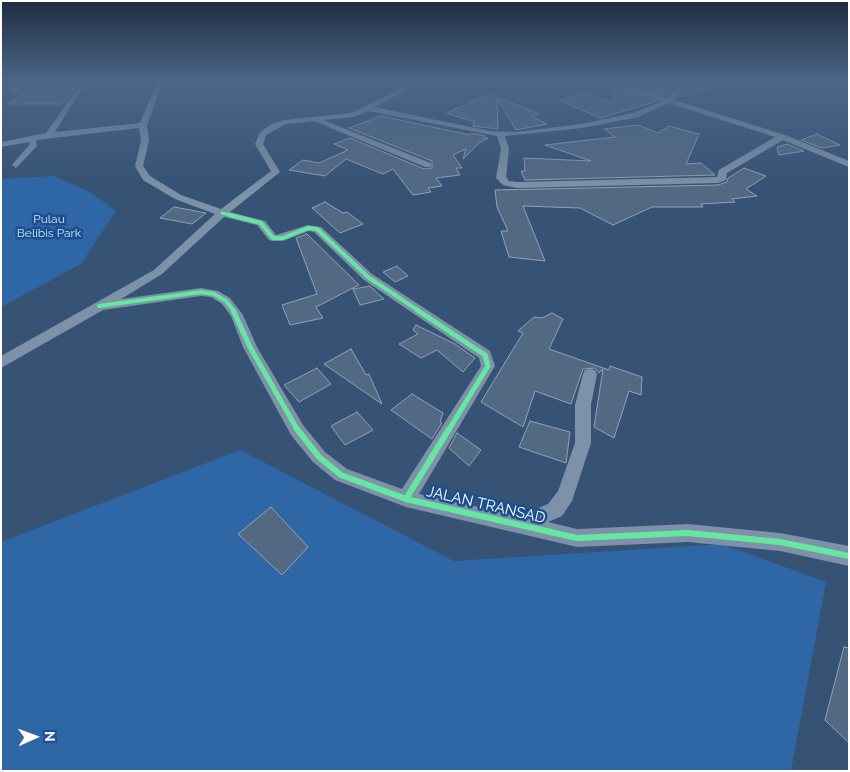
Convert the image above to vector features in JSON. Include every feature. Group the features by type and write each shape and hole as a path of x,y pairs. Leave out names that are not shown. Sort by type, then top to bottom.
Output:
{"street":[{"path":"49,135 61,117"},
{"path":"147,117 143,125 145,141 139,166 146,178 178,197 222,213 261,223 273,238 283,238 308,228 317,229 368,277 484,355 488,366 406,499"},
{"path":"1,363 158,272 222,213 276,172 259,144 263,134 278,124 339,117"},
{"path":"411,117 501,135 606,122 626,117"},
{"path":"722,117 782,137 849,164"},
{"path":"314,120 428,165"},
{"path":"1,145 49,135 143,125"},
{"path":"501,135 505,149 501,178 506,183 517,185 718,180 723,178 722,172 782,137"},
{"path":"16,165 34,144 32,139"},
{"path":"158,272 164,296"},
{"name":"JALAN TRANSAD","path":"99,306 201,292 214,294 226,302 237,315 250,347 297,430 319,457 341,475 406,499 577,538 688,533 780,542 849,556"},
{"path":"519,526 555,510 566,495 583,443 583,405 590,374"}],"green space":[{"name":"Pulau Belibis Park","path":"54,176 90,192 116,211 81,264 1,307 1,179"},
{"path":"240,450 454,561 722,544 826,582 791,771 1,771 1,542"}],"building":[{"path":"378,117 386,117 488,138 479,143 463,159 466,149 453,155 462,168 456,168 460,175 436,178 442,186 428,188 431,192 413,195 393,169 383,174 346,159 325,176 289,170 303,160 319,163 348,150 334,144 350,138 424,169 432,168 432,161 349,128"},
{"path":"459,117 498,117 498,129 473,126 474,122"},
{"path":"508,117 533,117 547,124 516,130"},
{"path":"638,125 658,133 669,126 699,134 686,164 701,163 715,175 525,180 521,171 525,171 524,158 591,161 545,145 615,137 604,129"},
{"path":"817,134 840,145 822,148 801,140"},
{"path":"787,144 804,151 779,155 777,147"},
{"path":"744,168 766,176 746,189 757,196 732,199 735,202 701,204 703,207 652,207 613,225 580,208 523,206 545,261 509,257 501,231 508,231 497,207 495,190 718,185 727,182 728,178"},
{"path":"325,202 343,213 347,212 363,224 340,233 312,208"},
{"path":"174,207 206,213 192,224 160,218"},
{"path":"307,234 359,285 316,307 323,318 290,325 282,305 317,294 296,238"},
{"path":"397,266 408,276 395,282 383,272"},
{"path":"370,286 384,299 360,305 353,289"},
{"path":"552,313 563,319 549,349 609,370 610,366 642,377 641,395 629,391 614,438 594,427 603,369 599,373 595,368 583,369 571,404 535,391 523,427 481,402 523,333 518,331 534,317 542,318"},
{"path":"416,325 455,344 475,358 463,372 437,350 421,358 399,344 418,334 413,330"},
{"path":"351,349 366,375 369,374 382,404 324,364"},
{"path":"317,368 331,384 299,402 284,385"},
{"path":"412,394 443,413 440,422 442,423 432,439 391,410"},
{"path":"357,412 373,430 345,445 331,426"},
{"path":"530,421 570,432 566,463 519,447"},
{"path":"457,433 481,450 469,466 449,448"},
{"path":"271,507 308,547 282,575 238,534"},
{"path":"844,647 849,648 849,743 825,720"}],"cycle path":[{"path":"222,213 261,223 273,238 283,238 308,228 317,229 368,277 485,355 488,366 406,499"},
{"path":"99,306 201,292 214,294 226,301 237,315 250,347 297,430 319,457 341,475 406,499 577,538 688,533 780,542 849,556"}]}
